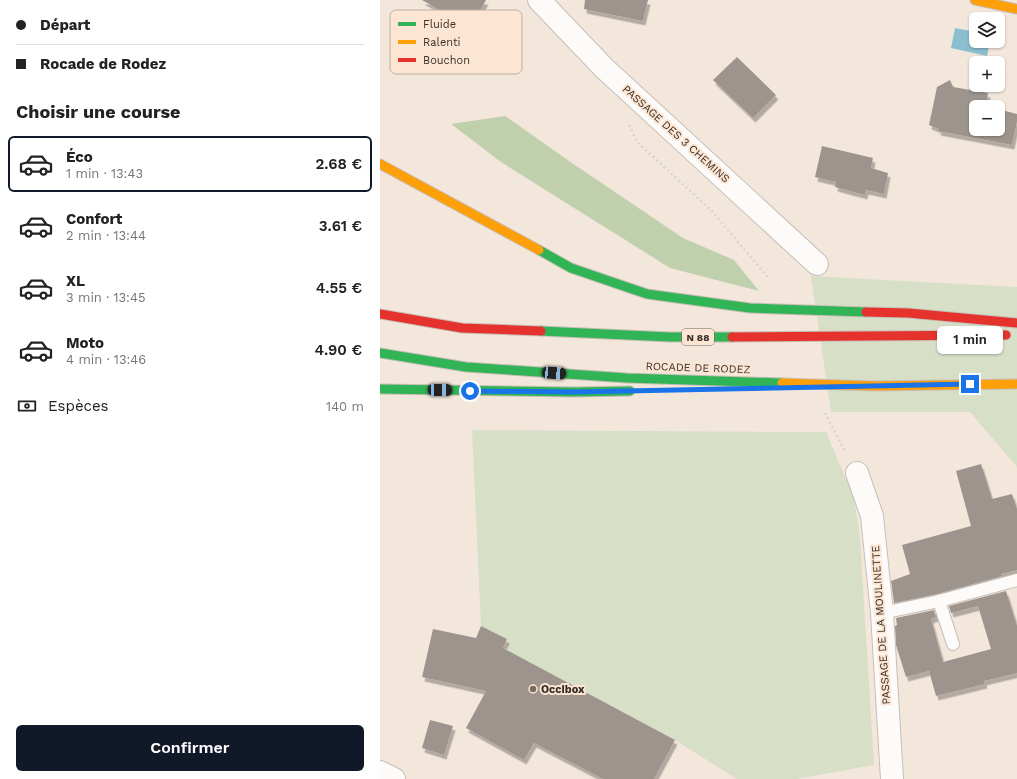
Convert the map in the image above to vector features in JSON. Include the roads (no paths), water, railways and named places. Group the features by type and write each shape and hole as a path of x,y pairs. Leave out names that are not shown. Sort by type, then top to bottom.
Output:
{"main road":[{"path":"975,0 1017,9"},
{"path":"380,164 572,268 647,294 750,308 908,313 1017,323"},
{"name":"N 88","path":"380,314 462,328 670,337 1017,334"},
{"name":"ROCADE DE RODEZ","path":"380,353 466,367 611,377 875,386 1017,384"},
{"path":"701,390 875,386"},
{"path":"380,390 574,392 637,391"}],"street":[{"name":"PASSAGE DES 3 CHEMINS","path":"539,0 604,68 817,264"},
{"name":"PASSAGE DE LA MOULINETTE","path":"857,473 872,516 882,613 892,779"},
{"path":"380,772 394,779"}],"lane":[{"path":"882,613 939,601 1017,580"},
{"path":"939,601 953,644"}],"water":[{"path":"955,28 969,31 969,48 989,48 987,56 951,48"}],"place":[{"name":"Occibox","path":"533,689"}]}
